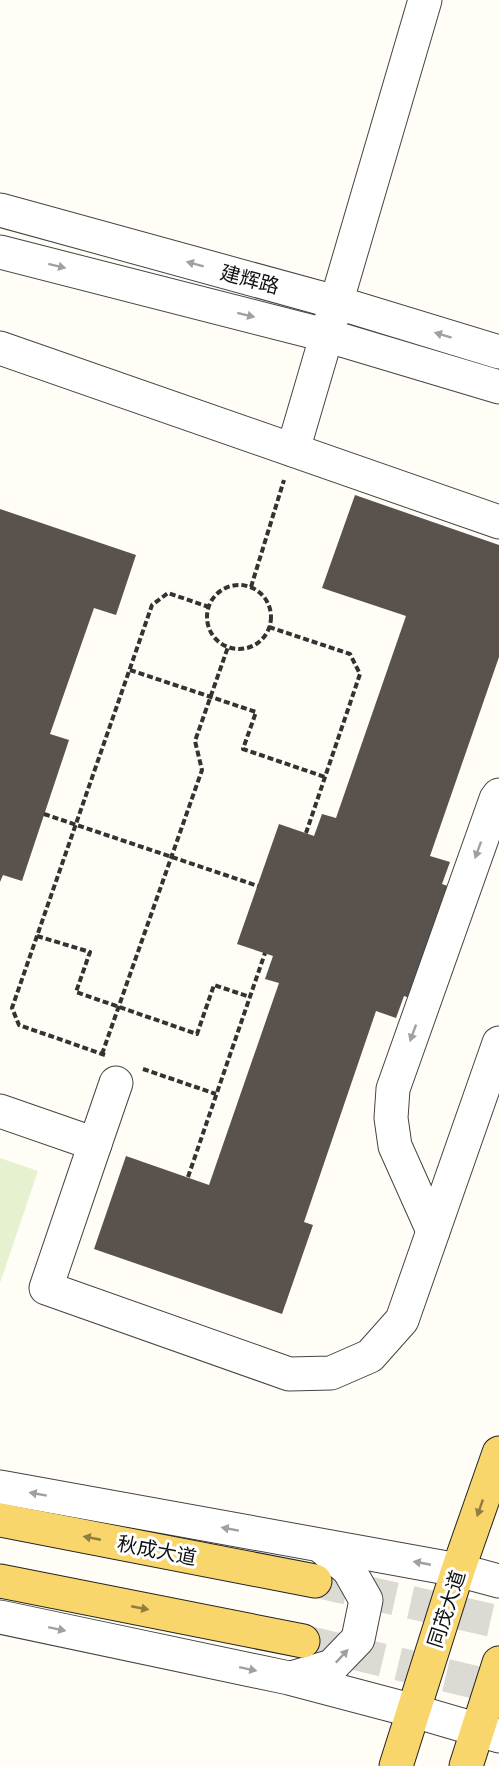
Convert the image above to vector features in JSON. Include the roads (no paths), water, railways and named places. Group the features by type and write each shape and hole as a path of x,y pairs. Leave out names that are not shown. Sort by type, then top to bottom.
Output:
{"main road":[{"name":"同茂大道","path":"396,1766 458,1570 499,1453"},
{"name":"秋成大道","path":"0,1520 315,1581"},
{"path":"0,1581 303,1641"},
{"path":"466,1766 488,1733 499,1663"}],"street":[{"path":"293,450 425,0"},
{"name":"建辉路","path":"0,210 335,302 499,352"},
{"name":"建辉路","path":"0,252 325,335 499,387"},
{"path":"0,348 499,522"},
{"path":"433,1231 395,1146 391,1118 393,1089 499,795"},
{"path":"121,1069 46,1288 289,1374 331,1373 370,1356 402,1320 499,1043"},
{"path":"0,1111 95,1144"},
{"path":"0,1487 458,1570 499,1581"},
{"path":"289,1678 332,1666 358,1639 366,1600 349,1570 321,1546"},
{"path":"0,1617 289,1678 488,1733"}],"tunnel":[{"path":"315,1581 499,1622"},
{"path":"303,1641 499,1688"}]}
